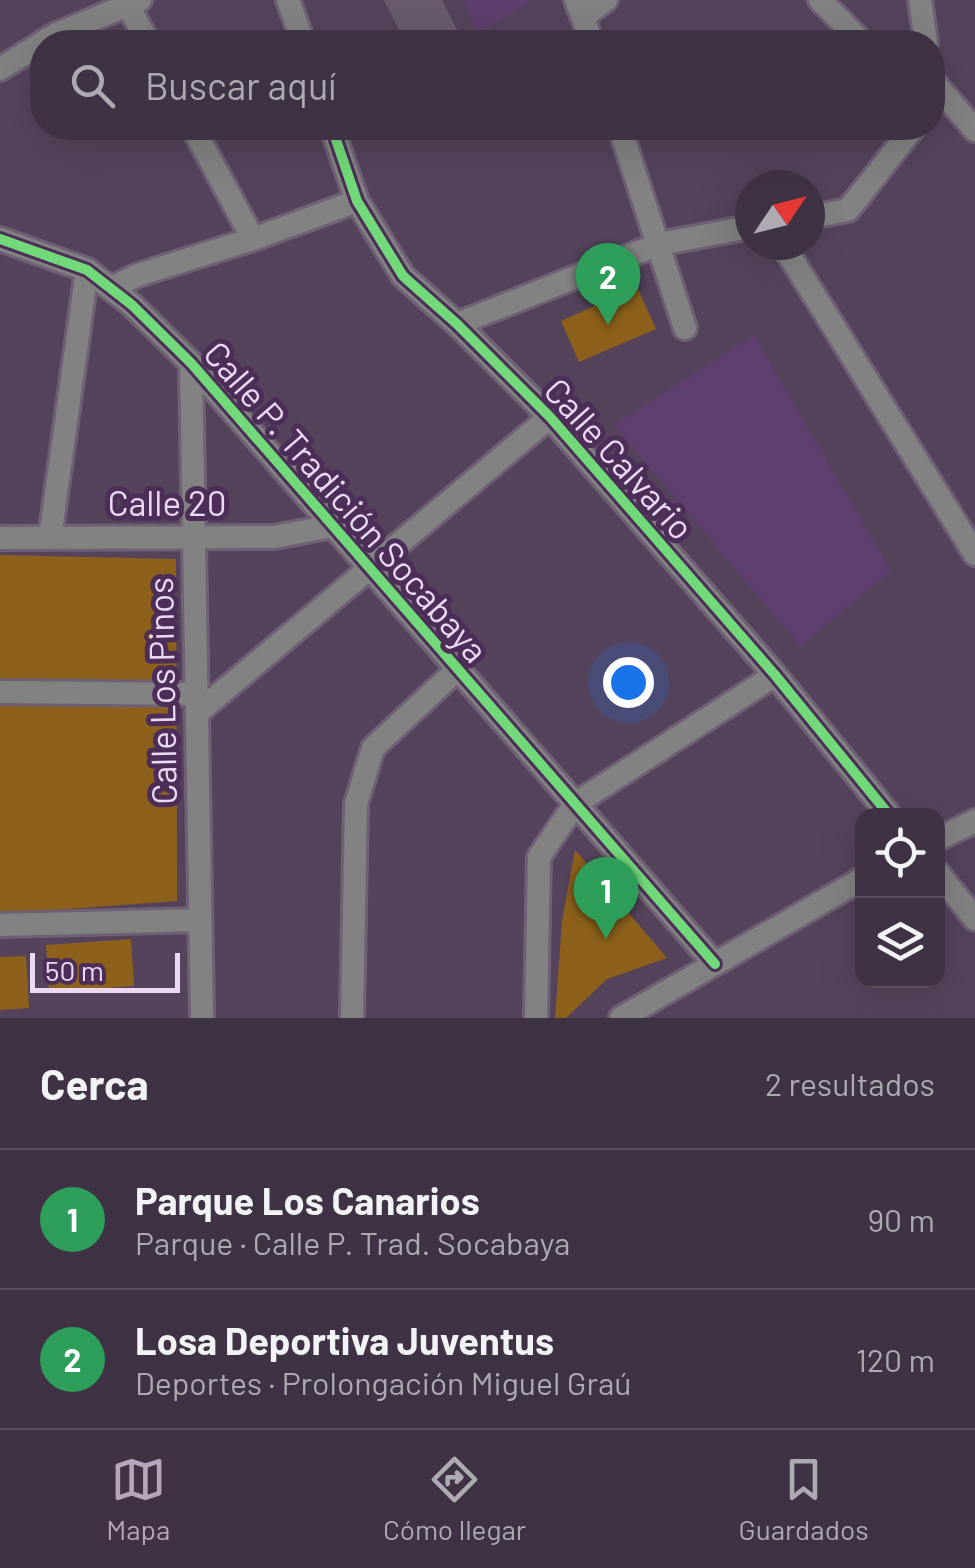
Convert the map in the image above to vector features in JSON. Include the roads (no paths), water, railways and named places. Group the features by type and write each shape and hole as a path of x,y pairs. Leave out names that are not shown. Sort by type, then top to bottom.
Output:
{"street":[{"path":"288,0 298,30"},
{"path":"580,8 606,0"},
{"path":"820,0 850,30"},
{"path":"920,0 924,30"},
{"path":"65,30 131,2 143,30"},
{"path":"0,69 30,51"},
{"path":"945,96 975,130"},
{"path":"199,140 252,238"},
{"name":"Calle Calvario","path":"336,140 357,201 403,276 458,324 550,417 775,675 883,808"},
{"path":"624,140 685,328"},
{"path":"825,214 848,210 903,140"},
{"path":"111,288 138,275 357,201"},
{"path":"458,324 659,244 735,230"},
{"name":"Calle P. Tradición Socabaya","path":"0,240 88,270 191,363 715,964"},
{"path":"793,260 966,518 975,554"},
{"path":"50,538 88,270"},
{"name":"Calle Los Pinos","path":"191,363 202,1018"},
{"path":"0,692 196,704 370,568 550,417"},
{"name":"Calle 20","path":"0,538 274,536 333,526"},
{"path":"352,1018 356,804 372,748 458,669"},
{"path":"536,1018 539,857 576,804 775,675"},
{"path":"945,835 975,821"},
{"path":"945,882 975,919"},
{"path":"621,1018 855,884"},
{"path":"0,925 200,920"}],"place":[{"name":"Losa Deportiva Juventus","path":"608,325"},
{"name":"Parque Los Canarios","path":"606,939"}]}
